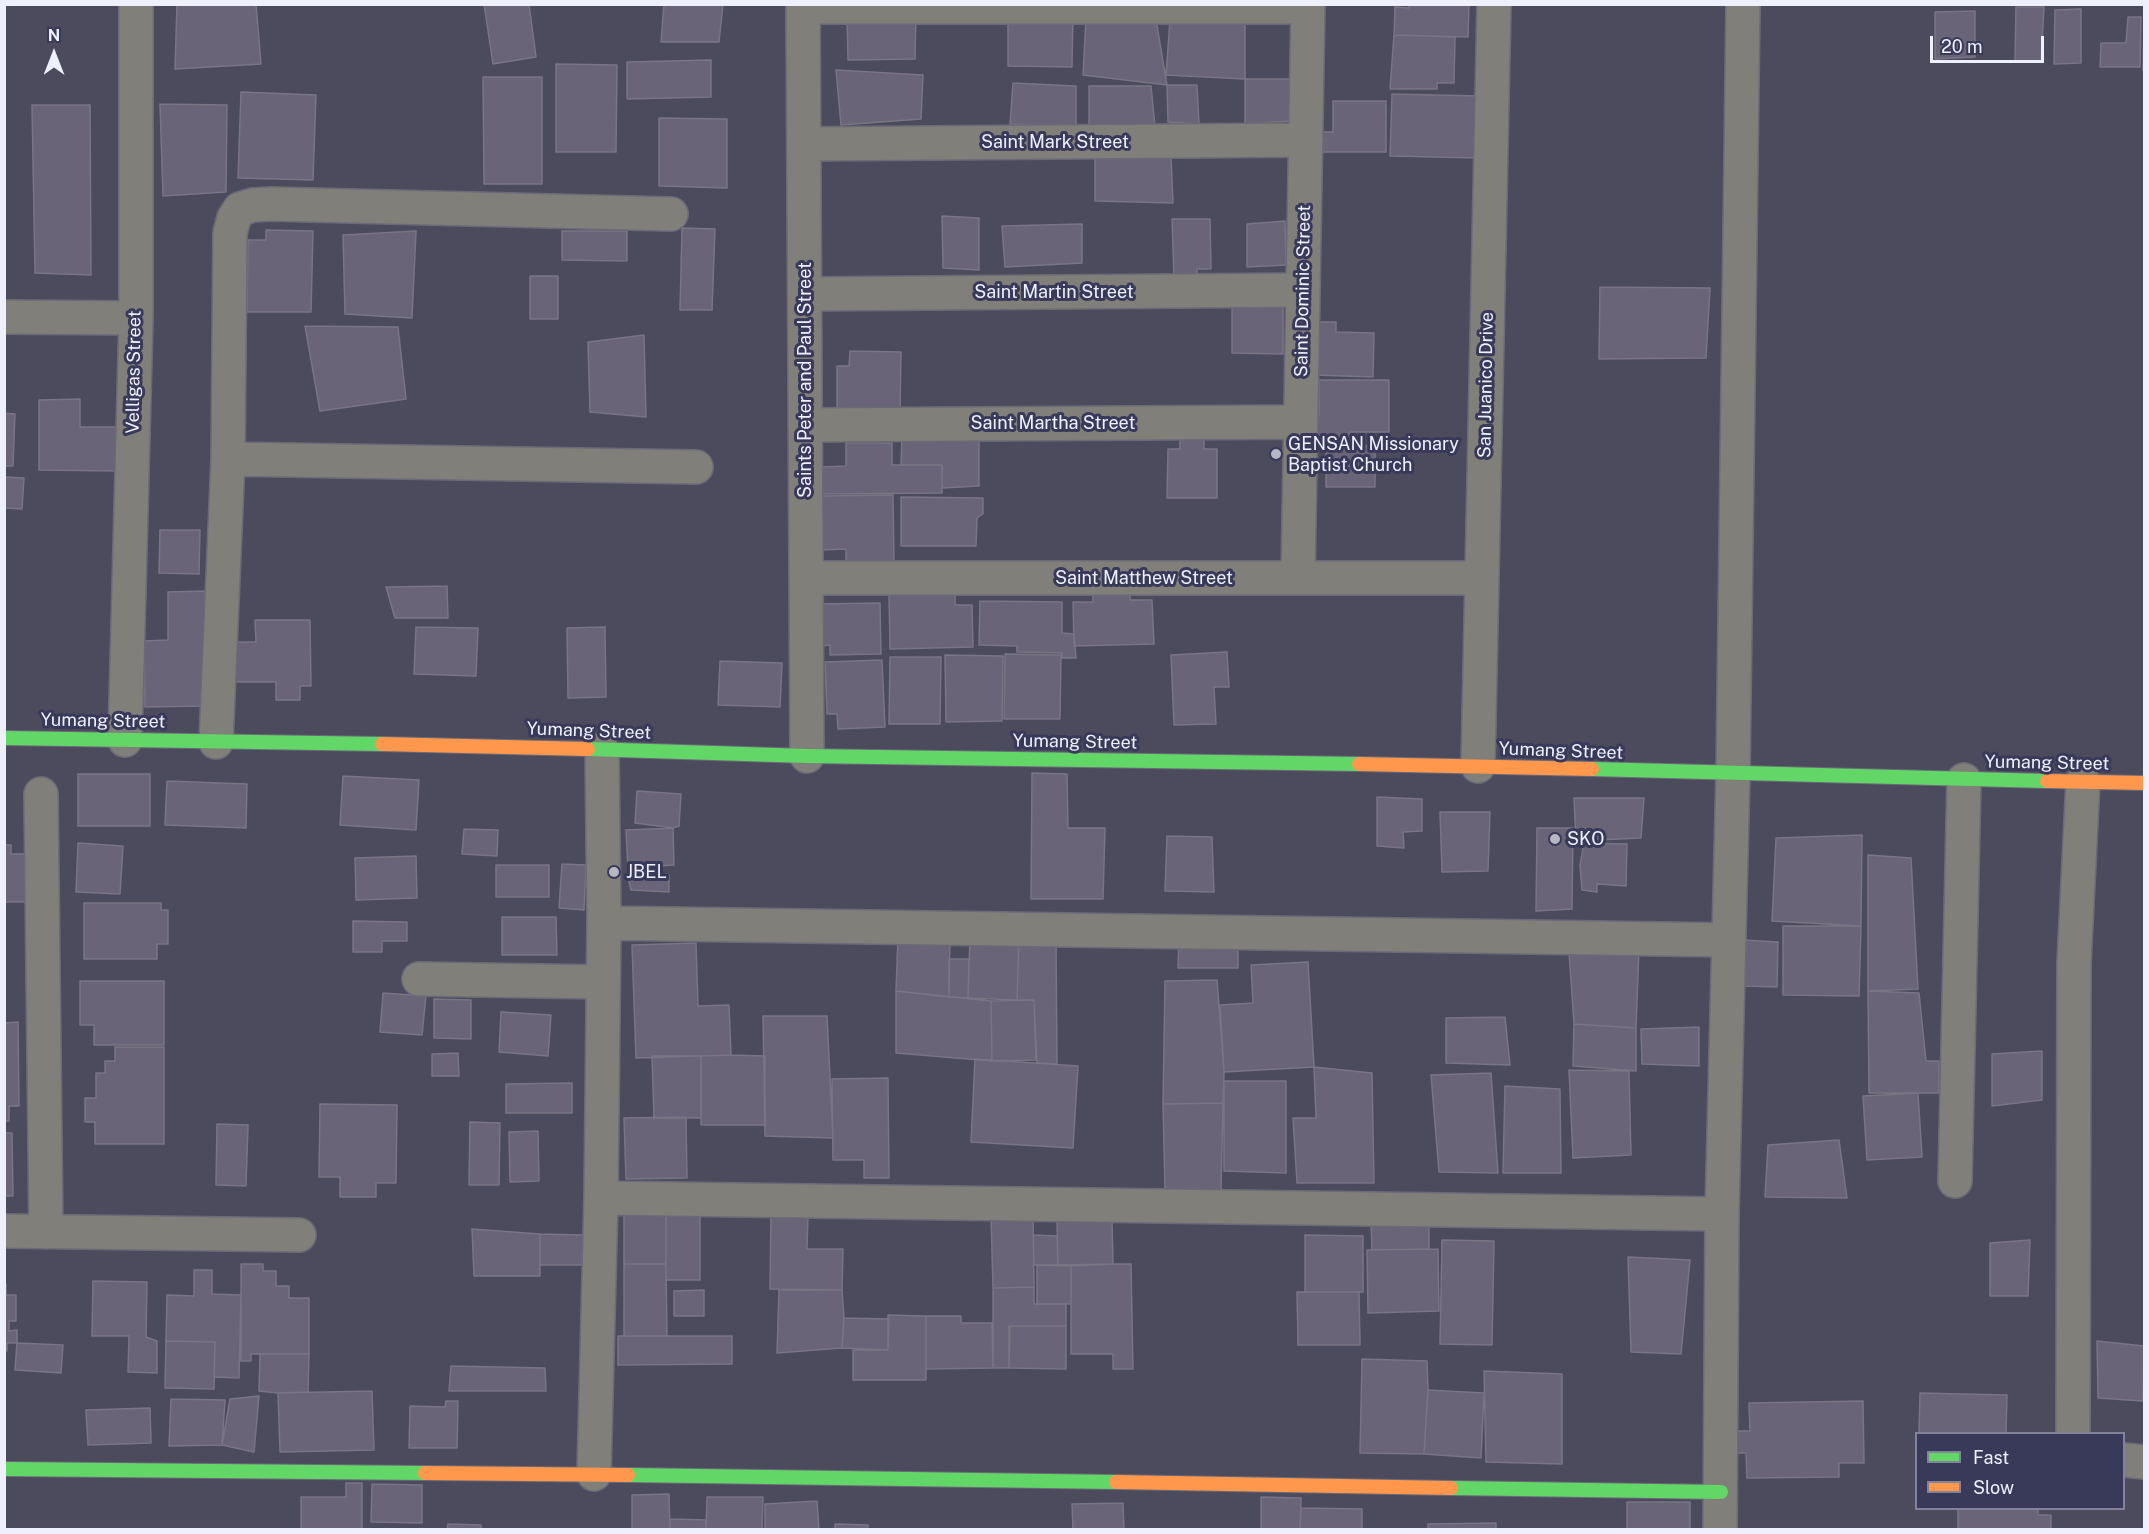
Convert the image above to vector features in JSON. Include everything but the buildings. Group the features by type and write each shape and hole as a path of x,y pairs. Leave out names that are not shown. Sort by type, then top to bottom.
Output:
{"main road":[{"name":"Yumang Street","path":"4,738 453,745 807,756 1478,766 2145,783"},
{"path":"4,1469 594,1474 1721,1492"}],"street":[{"name":"Velligas Street","path":"125,740 136,318 136,4"},
{"name":"San Juanico Drive","path":"1478,766 1494,4"},
{"path":"1720,1530 1722,1214 1733,774 1743,4"},
{"path":"803,6 1308,5"},
{"name":"Saint Dominic Street","path":"1298,578 1308,5"},
{"name":"Saints Peter and Paul Street","path":"803,6 807,756"},
{"name":"Saint Mark Street","path":"804,144 1306,140"},
{"path":"216,742 228,459 230,233 234,218 240,209 253,205 271,204 671,214"},
{"name":"Saint Martin Street","path":"805,294 1303,290"},
{"path":"4,317 136,318"},
{"name":"Saint Martha Street","path":"806,425 1301,422"},
{"path":"228,459 696,467"},
{"name":"Saint Matthew Street","path":"806,578 1482,578"},
{"path":"594,1474 601,1198 604,923 602,750"},
{"path":"1955,1181 1964,780"},
{"path":"2073,1432 2074,963 2083,781"},
{"path":"41,794 46,1232"},
{"path":"604,923 1729,940"},
{"path":"419,979 603,982"},
{"path":"601,1198 1722,1214"},
{"path":"4,1231 299,1235"},
{"path":"2125,1460 2145,1462"}],"traffic: fast":[{"path":"4,738 382,744"},
{"path":"588,749 807,756 1359,764"},
{"path":"1592,769 2047,781"},
{"path":"4,1469 425,1473"},
{"path":"628,1475 1116,1482"},
{"path":"1451,1488 1721,1492"}],"traffic: slow":[{"path":"382,744 588,749"},
{"path":"1359,764 1592,769"},
{"path":"2047,781 2144,783"},
{"path":"425,1473 628,1475"},
{"path":"1116,1482 1451,1488"}],"place":[{"name":"GENSAN Missionary Baptist Church","path":"1276,454"},
{"name":"SKO","path":"1555,839"},
{"name":"JBEL","path":"614,872"}]}
